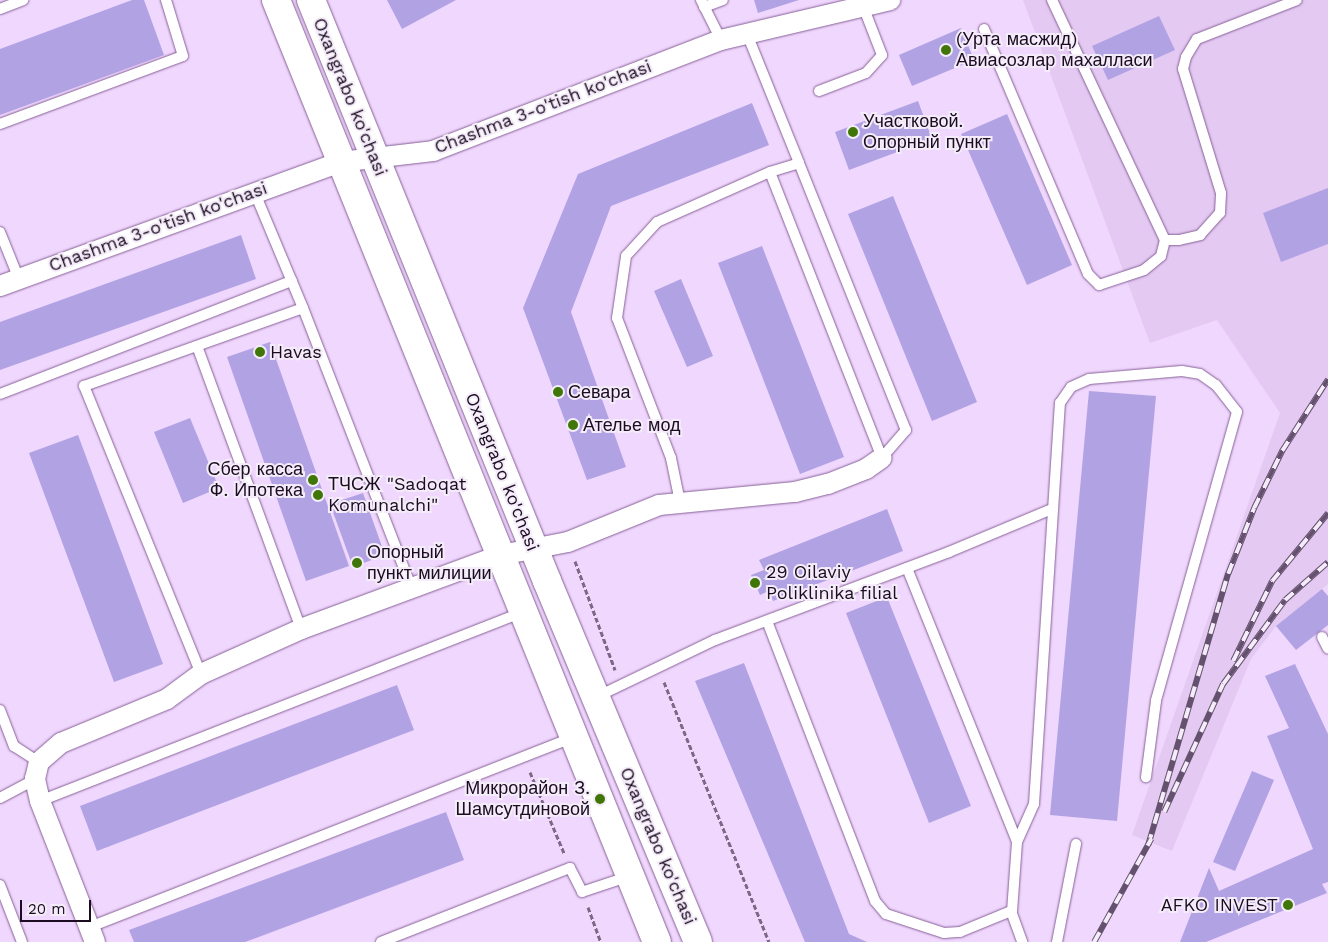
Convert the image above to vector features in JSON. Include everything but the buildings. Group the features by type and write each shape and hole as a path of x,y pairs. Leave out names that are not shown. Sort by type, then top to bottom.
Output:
{"main road":[{"name":"Oxangrabo ko'chasi","path":"276,0 657,942"},
{"name":"Oxangrabo ko'chasi","path":"311,0 534,549 698,942"}],"street":[{"name":"Chashma 3-o'tish ko'chasi","path":"0,286 254,191 340,162 433,151 721,40 890,0"},
{"path":"92,934 40,801 37,771 61,743 167,699 201,674 301,629 501,555 568,542 659,505 795,492 866,469 882,458"}],"lane":[{"path":"0,9 23,0"},
{"path":"0,124 183,56 166,0"},
{"path":"721,40 703,3 723,0"},
{"path":"984,29 1088,274 1099,285 1144,270 1161,256 1165,240 1052,0"},
{"path":"1165,240 1200,235 1220,213 1222,193 1183,69 1186,57 1197,39 1297,0"},
{"path":"819,92 866,73 882,55 863,6"},
{"path":"747,34 906,430 882,458 770,172"},
{"path":"680,502 671,458 617,318 626,256 657,222 770,172 799,163"},
{"path":"254,191 303,308 412,589"},
{"path":"0,232 19,279"},
{"path":"0,394 292,281"},
{"path":"201,674 84,386 303,308"},
{"path":"197,346 301,629"},
{"path":"1022,942 1012,912 1017,842 1034,804 1060,403 1079,382 1182,371 1200,374 1216,385 1238,412 1156,701 1146,777"},
{"path":"595,697 658,667 767,621 907,568 1052,509"},
{"path":"907,568 1017,842"},
{"path":"40,801 524,611"},
{"path":"767,621 875,901 886,914 944,933 960,932 1012,912"},
{"path":"1322,637 1328,649"},
{"path":"0,710 14,746 37,771 0,798"},
{"path":"92,934 575,737"},
{"path":"1057,942 1076,844"},
{"path":"380,942 570,868 582,892 631,876"},
{"path":"0,885 22,942"}],"path":[{"path":"568,542 620,685"},
{"path":"658,667 769,942"},
{"path":"524,757 570,868"},
{"path":"582,892 602,942"}],"shaded area":[{"path":"1023,0 1328,0 1328,584 1276,626 1251,659 1172,851 1132,835 1280,413 1217,320 1150,343"}],"railway":[{"path":"1148,845 1228,574 1254,508 1282,451 1328,379"},
{"path":"1233,661 1272,581 1328,513"},
{"path":"1164,812 1223,684 1285,600 1328,562"},
{"path":"1094,942 1151,839"}],"place":[{"name":"(Урта масжид) Авиасозлар махалласи","path":"946,50"},
{"name":"Участковой. Опорный пункт","path":"853,132"},
{"name":"Havas","path":"260,352"},
{"name":"Севара","path":"558,392"},
{"name":"Ателье мод","path":"573,425"},
{"name":"Сбер касса Ф. Ипотека","path":"313,480"},
{"name":"ТЧСЖ \"Sadoqat Komunalchi\"","path":"318,495"},
{"name":"Опорный пункт милиции","path":"357,563"},
{"name":"29 Oilaviy Poliklinika filial","path":"755,583"},
{"name":"Микрорайон З. Шамсутдиновой","path":"600,799"},
{"name":"AFKO INVEST","path":"1288,905"}]}
